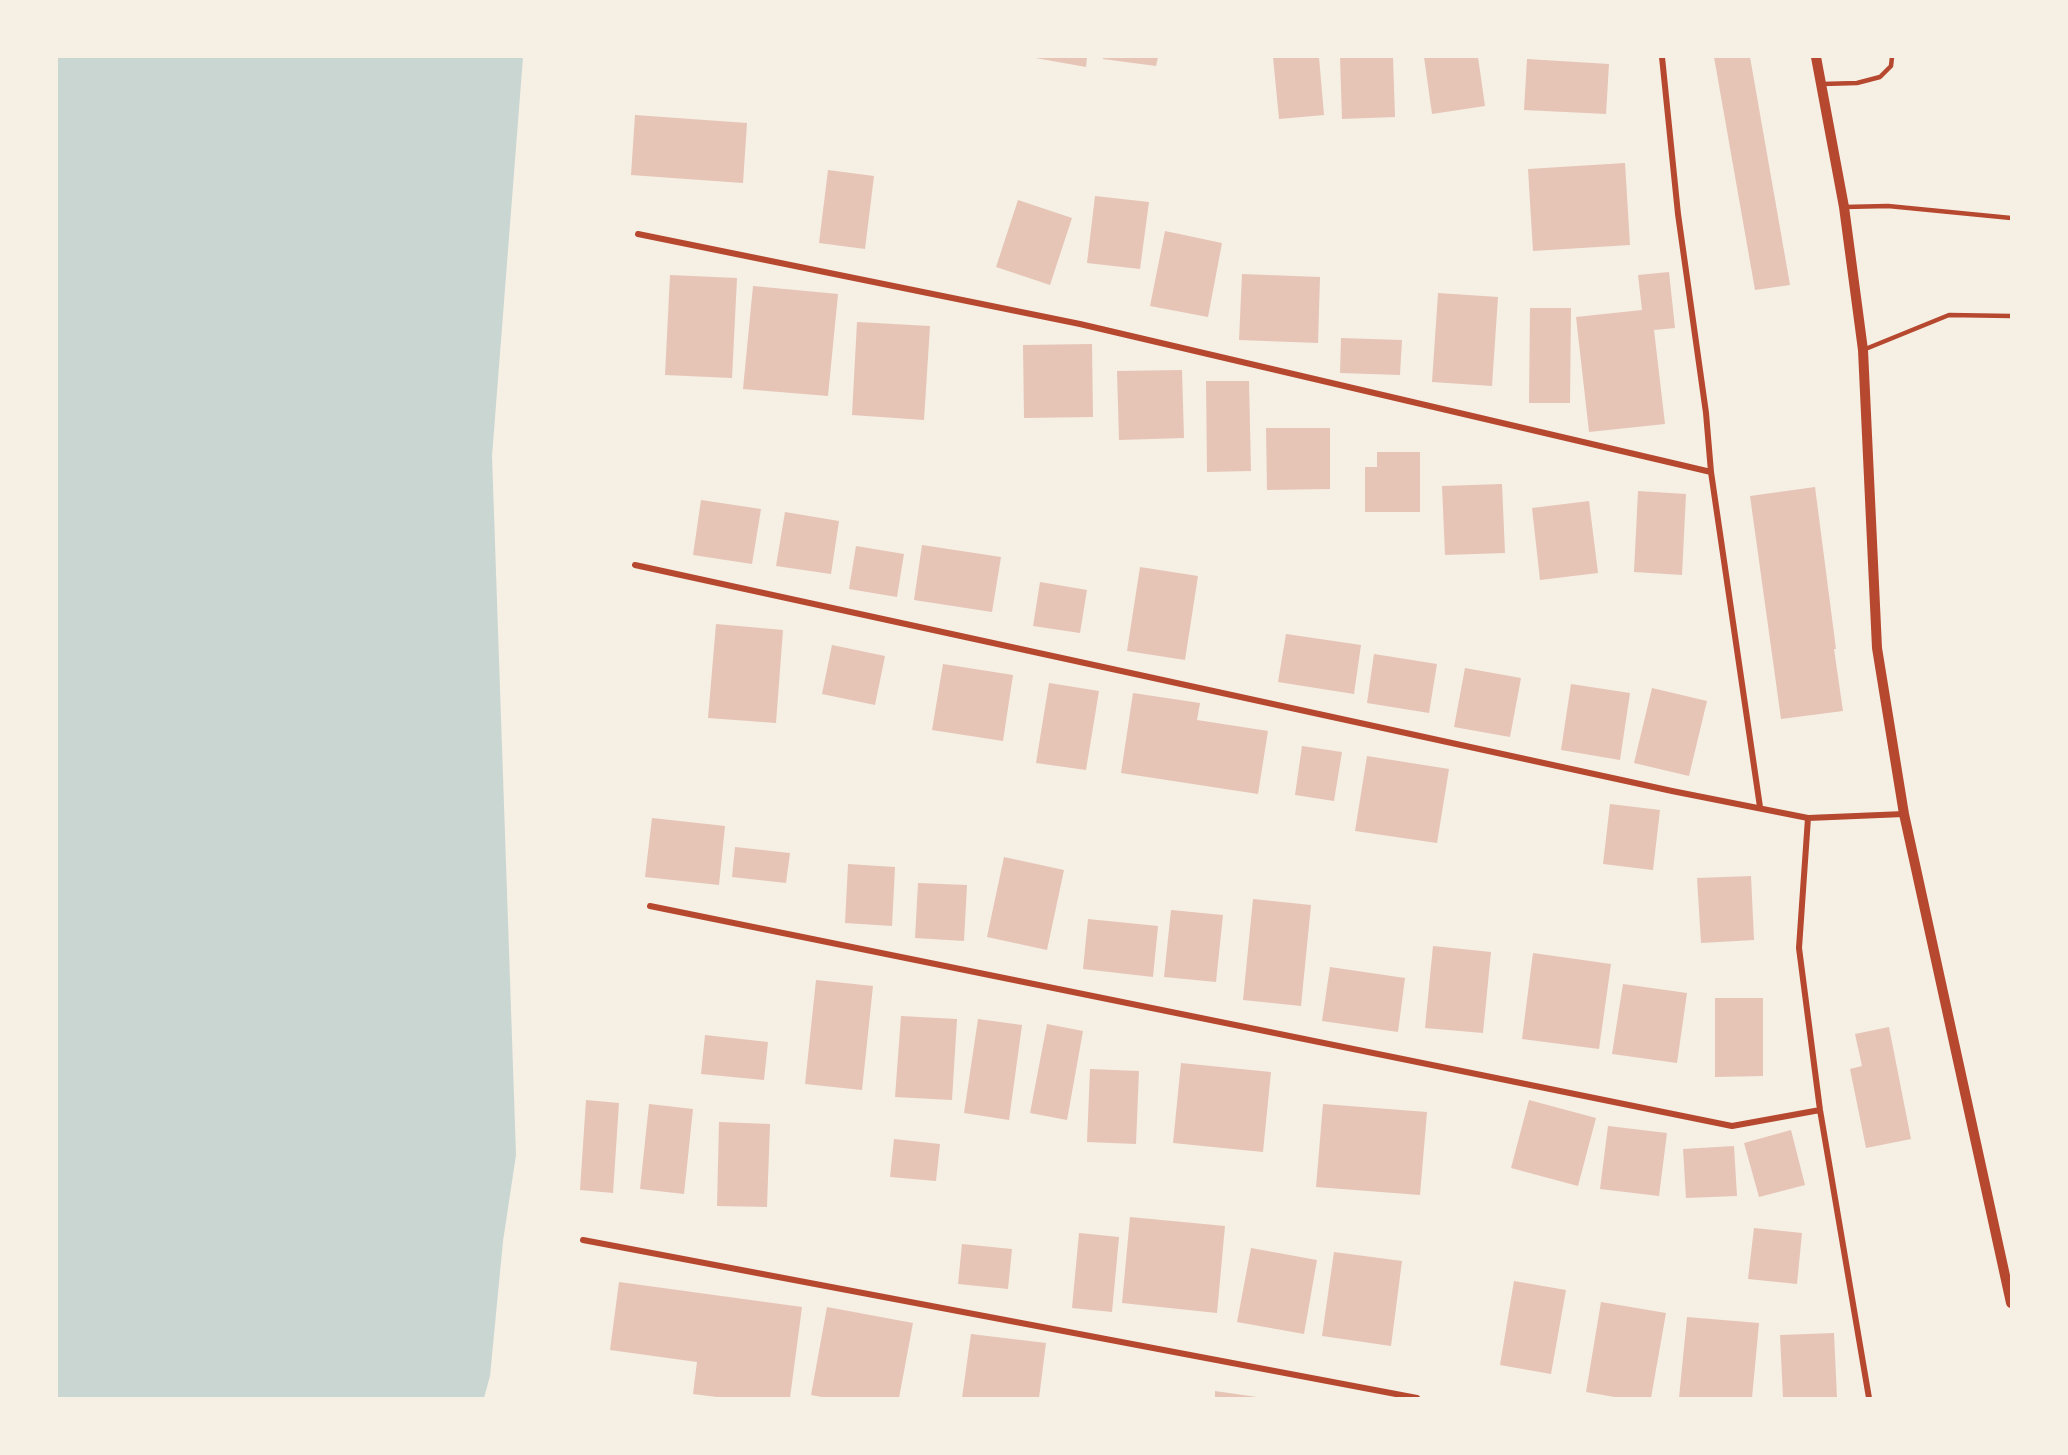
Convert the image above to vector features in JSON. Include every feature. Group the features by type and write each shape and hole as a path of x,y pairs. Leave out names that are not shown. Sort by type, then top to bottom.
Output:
{"street":[{"path":"1662,57 1678,213 1706,413 1711,472 1760,807"},
{"path":"1816,57 1844,207 1863,350 1877,648 1904,814 2011,1303"},
{"path":"638,234 1080,324 1711,472"},
{"path":"635,565 1672,791 1808,818 1904,814"},
{"path":"1808,818 1799,948 1820,1110 1869,1398"},
{"path":"650,906 1732,1126 1820,1110"},
{"path":"584,1240 1417,1398"}],"lane":[{"path":"1822,84 1857,82 1880,77 1892,66 1892,57"},
{"path":"1844,207 1888,206 2011,218"},
{"path":"1863,350 1949,315 2011,316"}],"shaded area":[{"path":"57,57 523,57 492,456 516,1155 503,1241 490,1376 484,1398 57,1398"}],"building":[{"path":"1030,57 1087,57 1086,67"},
{"path":"1103,57 1158,57 1156,66 1103,59"},
{"path":"1273,57 1319,57 1324,115 1279,119"},
{"path":"1340,57 1393,57 1395,117 1342,119"},
{"path":"1424,57 1478,57 1485,106 1432,114"},
{"path":"1714,57 1750,57 1790,285 1755,290"},
{"path":"1527,59 1609,64 1606,114 1524,110"},
{"path":"635,115 747,123 743,183 631,175"},
{"path":"1625,163 1630,245 1533,251 1528,169"},
{"path":"828,170 874,176 865,249 819,243"},
{"path":"1095,196 1149,202 1140,269 1087,263"},
{"path":"1018,200 1072,218 1050,285 996,267"},
{"path":"1165,231 1222,243 1208,317 1150,306"},
{"path":"1669,272 1675,328 1654,330 1665,424 1589,432 1576,317 1642,310 1638,275"},
{"path":"1242,274 1320,277 1318,343 1239,340"},
{"path":"670,275 737,278 732,378 665,375"},
{"path":"753,286 838,294 828,396 743,389"},
{"path":"1438,293 1498,297 1492,386 1432,382"},
{"path":"1530,308 1571,308 1570,403 1529,403"},
{"path":"857,322 930,326 924,420 852,415"},
{"path":"1341,338 1402,340 1400,375 1340,373"},
{"path":"1092,344 1093,417 1024,418 1023,345"},
{"path":"1182,370 1184,438 1119,440 1117,371"},
{"path":"1206,381 1249,381 1251,471 1207,472"},
{"path":"1266,428 1330,428 1330,489 1267,490"},
{"path":"1377,452 1420,452 1420,512 1365,512 1365,467 1377,467"},
{"path":"1502,484 1505,553 1445,555 1442,486"},
{"path":"1815,487 1843,711 1781,719 1750,496"},
{"path":"1638,491 1686,494 1682,575 1634,572"},
{"path":"701,500 761,509 752,564 693,555"},
{"path":"1589,501 1598,573 1540,580 1532,508"},
{"path":"785,512 839,521 831,574 776,566"},
{"path":"922,545 1001,557 992,612 914,600"},
{"path":"856,546 904,554 897,597 849,589"},
{"path":"1140,567 1198,576 1185,660 1127,651"},
{"path":"1040,582 1087,590 1080,633 1033,626"},
{"path":"716,624 783,630 776,723 708,718"},
{"path":"1286,634 1361,645 1354,694 1278,682"},
{"path":"832,645 885,656 875,705 822,694"},
{"path":"1374,654 1437,664 1429,713 1367,703"},
{"path":"943,664 1013,675 1003,741 932,730"},
{"path":"1465,668 1521,678 1510,737 1454,727"},
{"path":"1049,683 1099,691 1086,770 1036,763"},
{"path":"1571,684 1630,693 1620,760 1561,750"},
{"path":"1652,688 1707,701 1689,776 1634,763"},
{"path":"1133,693 1200,703 1197,720 1268,731 1258,794 1121,773"},
{"path":"1302,746 1342,752 1334,801 1295,795"},
{"path":"1367,756 1449,769 1437,843 1355,831"},
{"path":"1610,804 1660,810 1653,870 1603,864"},
{"path":"652,818 725,826 719,885 645,877"},
{"path":"735,847 790,853 786,883 732,877"},
{"path":"1004,857 1064,870 1047,950 987,937"},
{"path":"848,864 895,867 892,926 845,923"},
{"path":"1751,876 1754,940 1701,943 1697,878"},
{"path":"918,883 967,885 964,941 915,938"},
{"path":"1253,899 1311,905 1301,1006 1243,1000"},
{"path":"1171,910 1223,915 1216,982 1164,977"},
{"path":"1088,919 1158,926 1153,977 1083,969"},
{"path":"1433,946 1491,952 1483,1033 1425,1028"},
{"path":"1533,953 1611,964 1599,1049 1522,1039"},
{"path":"1330,967 1405,978 1398,1032 1322,1021"},
{"path":"816,980 873,986 862,1090 805,1084"},
{"path":"1623,984 1687,993 1677,1063 1612,1054"},
{"path":"1715,998 1763,998 1763,1076 1715,1077"},
{"path":"901,1016 957,1019 952,1100 895,1097"},
{"path":"978,1019 1022,1025 1009,1120 964,1113"},
{"path":"1047,1024 1083,1031 1067,1120 1030,1113"},
{"path":"1889,1027 1911,1139 1866,1148 1850,1069 1862,1066 1855,1034"},
{"path":"705,1035 768,1042 764,1080 701,1074"},
{"path":"1181,1063 1271,1072 1263,1152 1173,1143"},
{"path":"1090,1069 1139,1071 1136,1144 1087,1142"},
{"path":"586,1100 619,1103 613,1193 580,1190"},
{"path":"1529,1100 1596,1118 1578,1186 1511,1168"},
{"path":"649,1104 693,1109 684,1194 640,1189"},
{"path":"1323,1104 1427,1112 1420,1195 1316,1187"},
{"path":"719,1122 770,1124 767,1207 717,1206"},
{"path":"1608,1126 1667,1133 1659,1196 1600,1189"},
{"path":"1791,1130 1805,1185 1759,1197 1744,1143"},
{"path":"894,1139 940,1144 936,1181 890,1177"},
{"path":"1734,1146 1737,1196 1686,1198 1683,1149"},
{"path":"1130,1217 1225,1226 1217,1313 1122,1303"},
{"path":"1754,1228 1802,1233 1797,1284 1748,1279"},
{"path":"1079,1233 1119,1237 1112,1312 1072,1308"},
{"path":"962,1244 1012,1249 1008,1289 958,1284"},
{"path":"1251,1248 1317,1260 1304,1334 1237,1322"},
{"path":"1334,1252 1402,1261 1391,1346 1322,1336"},
{"path":"1514,1281 1566,1290 1551,1374 1500,1365"},
{"path":"619,1282 802,1307 790,1398 725,1398 693,1394 697,1362 610,1350"},
{"path":"1601,1302 1666,1313 1651,1398 1620,1398 1586,1392"},
{"path":"827,1307 913,1323 899,1398 827,1398 811,1395"},
{"path":"1687,1317 1759,1323 1752,1398 1679,1398"},
{"path":"1834,1333 1837,1398 1783,1398 1780,1335"},
{"path":"971,1334 1046,1343 1039,1398 962,1398"},
{"path":"1215,1391 1257,1397 1257,1398 1215,1398"}]}
